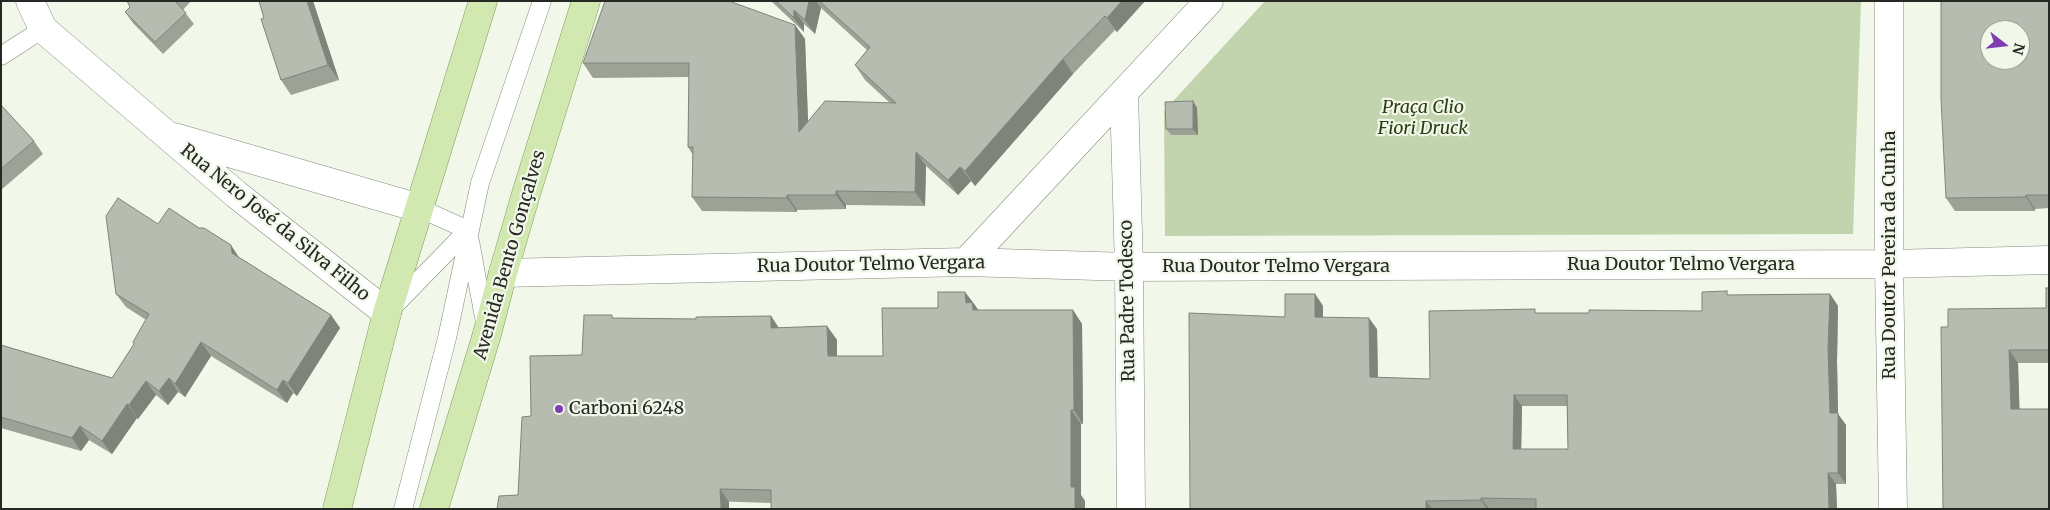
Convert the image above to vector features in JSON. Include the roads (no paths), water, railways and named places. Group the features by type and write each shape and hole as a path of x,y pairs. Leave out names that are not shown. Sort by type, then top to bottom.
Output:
{"main road":[{"path":"337,509 387,313 483,1"},
{"name":"Avenida Bento Gonçalves","path":"434,509 488,334 502,273 586,1"}],"street":[{"name":"Rua Nero José da Silva Filho","path":"30,1 43,29 163,134 387,313"},
{"path":"966,262 1209,1"},
{"name":"Rua Doutor Pereira da Cunha","path":"1888,1 1889,264 1893,509"},
{"name":"Rua Padre Todesco","path":"1124,94 1131,509"},
{"name":"Rua Nero José da Silva Filho","path":"163,134 419,208"},
{"name":"Rua Doutor Telmo Vergara","path":"502,273 966,262 1128,267 1889,264 2049,260"}],"lane":[{"path":"403,509 447,338 468,230 480,183 542,1"},
{"path":"1,56 43,29"},
{"path":"419,208 468,230"},
{"path":"387,313 468,230"},
{"path":"468,230 488,334"}],"place":[{"name":"Carboni 6248","path":"559,409"}],"park label":[{"name":"Praça Clio Fiori Druck","path":"1423,118"}]}
